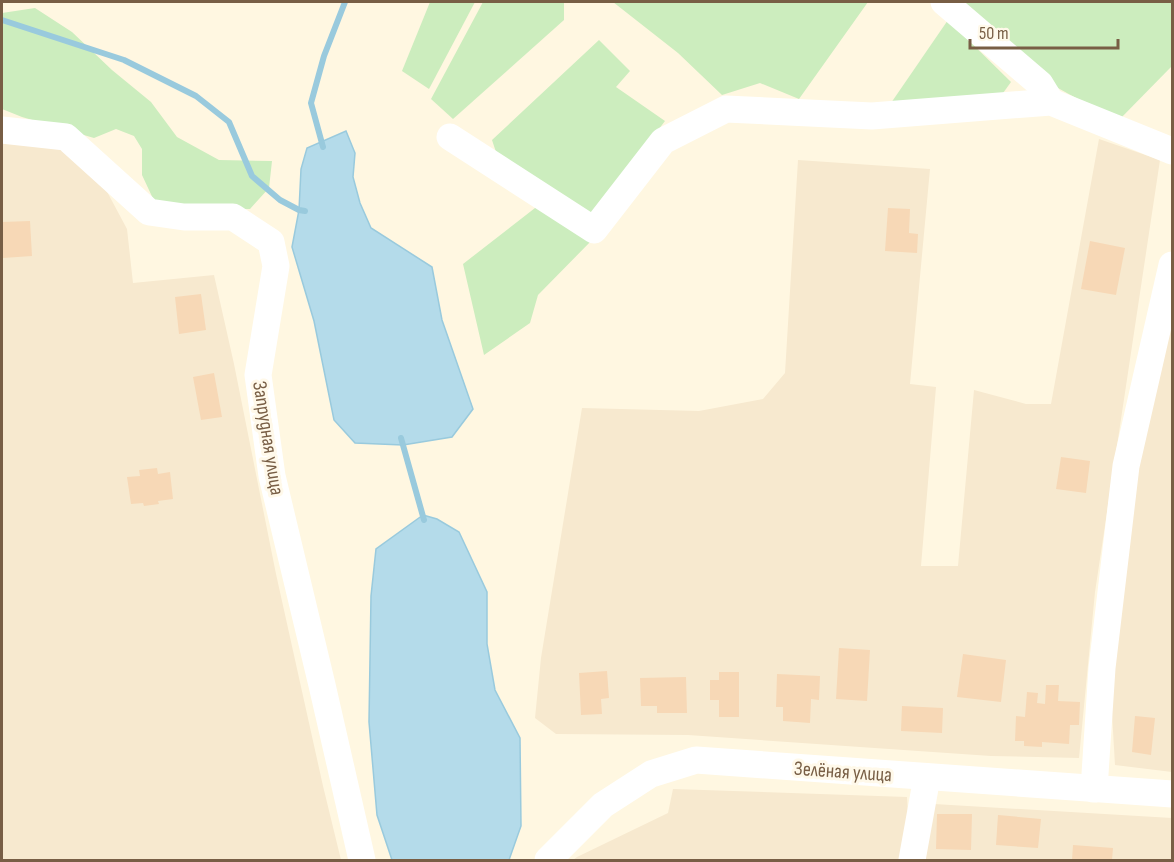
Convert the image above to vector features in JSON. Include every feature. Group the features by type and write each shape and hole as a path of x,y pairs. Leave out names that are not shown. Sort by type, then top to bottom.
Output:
{"street":[{"path":"944,2 1040,84 1051,102"},
{"path":"450,137 594,230 663,141 726,109 872,116 1051,102 1173,152"},
{"name":"Запрудная улица","path":"2,130 66,137 149,212 184,217 233,217 271,242 276,266 258,375 272,476 362,861"},
{"path":"1094,789 1102,668 1126,466 1173,265"},
{"name":"Зелёная улица","path":"548,861 603,805 651,774 696,760 1173,794"},
{"path":"912,861 927,777"}],"shaded area":[{"path":"1099,139 1160,160 1095,592 1079,758 991,756 688,735 556,734 535,718 541,658 582,408 699,411 763,399 785,373 798,160 930,169 910,384 936,387 921,566 958,566 974,390 1026,404 1051,404"},
{"path":"2,142 68,150 104,186 127,229 133,283 214,275 276,574 341,860 2,860"},
{"path":"1172,316 1172,772 1115,765 1109,663 1143,430"},
{"path":"673,789 907,797 908,815 901,860 573,860 668,813"},
{"path":"934,804 1172,818 1172,860 923,860"}],"green space":[{"path":"430,2 475,2 429,89 402,71"},
{"path":"483,2 564,2 564,20 453,119 431,99"},
{"path":"613,2 868,2 799,99 760,83 722,95 678,53"},
{"path":"955,2 1172,2 1172,66 1118,121 1056,87"},
{"path":"35,8 72,32 112,70 151,102 177,137 219,160 272,161 269,188 250,209 197,210 156,205 142,175 142,149 134,136 116,129 94,138 2,109 2,13"},
{"path":"948,20 1011,82 998,100 891,103"},
{"path":"599,40 630,71 616,87 665,121 592,217 496,152 492,140"},
{"path":"544,201 595,237 538,295 530,323 484,355 463,264"}],"water":[{"path":"346,131 355,153 353,177 360,203 371,228 432,267 442,320 473,409 452,437 403,445 355,443 334,420 314,321 292,247 299,210 301,169 307,148"},
{"path":"423,515 437,519 459,532 487,592 487,644 495,690 520,738 521,826 509,860 392,860 377,815 369,722 371,596 376,549"}],"building":[{"path":"888,208 910,209 909,233 918,234 917,253 885,251"},
{"path":"30,221 32,256 3,258 2,222"},
{"path":"1090,241 1125,248 1116,295 1081,289"},
{"path":"201,294 206,330 179,334 175,297"},
{"path":"214,373 222,417 201,420 193,377"},
{"path":"1061,457 1090,461 1086,493 1056,489"},
{"path":"157,468 158,474 170,472 173,499 144,506 143,503 131,504 127,477 140,476 139,470"},
{"path":"839,648 870,650 867,701 836,699"},
{"path":"963,654 1006,660 1001,702 957,697"},
{"path":"607,671 609,698 601,699 602,714 581,715 579,673"},
{"path":"719,672 739,672 739,717 719,717 719,700 710,700 710,680 719,680"},
{"path":"777,674 820,676 819,700 811,699 810,723 783,721 783,707 776,707"},
{"path":"686,677 687,713 657,713 657,706 641,706 640,678"},
{"path":"1046,685 1059,685 1058,701 1080,702 1079,725 1070,725 1069,744 1042,742 1042,747 1024,746 1024,741 1015,741 1016,716 1025,717 1027,692 1038,693 1037,703 1045,704"},
{"path":"902,706 943,708 942,733 901,731"},
{"path":"1135,716 1155,718 1151,755 1132,752"},
{"path":"937,814 972,814 971,850 936,849"},
{"path":"998,815 1041,819 1038,848 996,845"},
{"path":"1073,845 1113,848 1112,860 1072,860"}],"waterway":[{"path":"323,147 311,103 324,56 345,2"},
{"path":"2,20 124,60 196,96 229,122 252,176 280,200 305,211"},
{"path":"401,438 424,520"}]}
